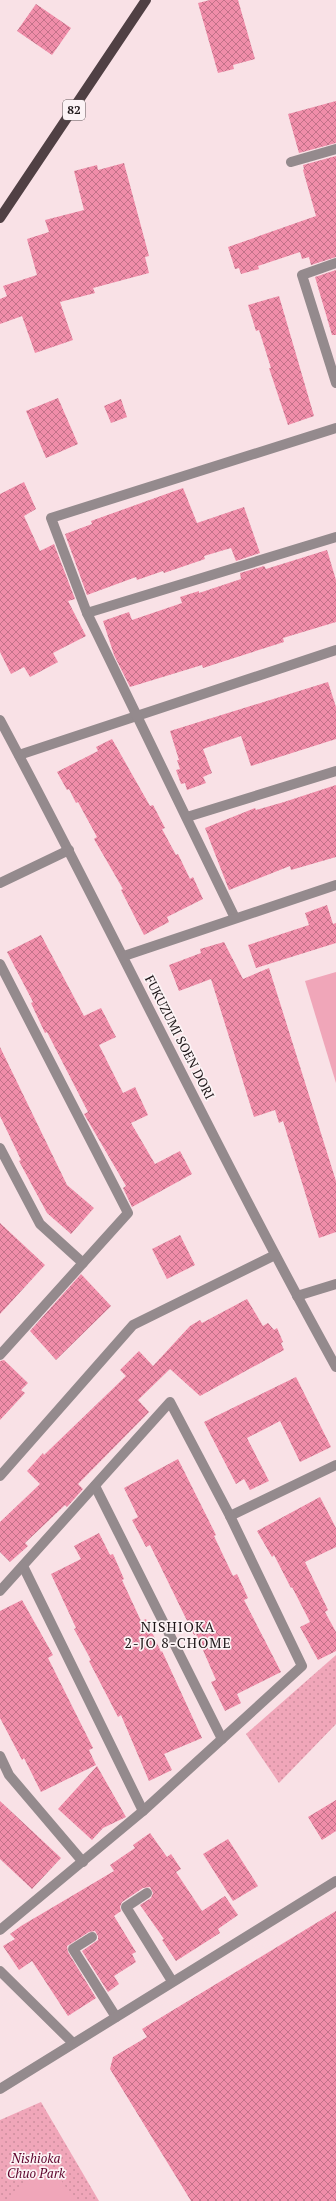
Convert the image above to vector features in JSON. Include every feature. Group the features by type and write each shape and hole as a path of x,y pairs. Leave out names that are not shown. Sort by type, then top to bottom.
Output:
{"main road":[{"name":"82","path":"0,218 146,0"}],"street":[{"path":"291,162 336,149"},
{"path":"336,264 302,275 336,383"},
{"path":"235,918 138,715 87,613 51,518 336,428"},
{"path":"87,613 336,537"},
{"path":"19,755 336,650"},
{"name":"FUKUZUMI SOEN DORI","path":"0,720 124,956 275,1255 336,1367"},
{"path":"187,817 336,771"},
{"path":"0,883 68,850"},
{"path":"124,956 336,885"},
{"path":"0,964 128,1213 0,1355"},
{"path":"0,1148 40,1224 83,1263"},
{"path":"0,1476 133,1325 275,1255"},
{"path":"297,1296 336,1284"},
{"path":"0,1591 170,1402 230,1516 302,1666 143,1810 83,1862 0,1930"},
{"path":"230,1516 336,1465"},
{"path":"95,1486 222,1739"},
{"path":"23,1566 143,1810"},
{"path":"0,1756 9,1775 83,1862"},
{"path":"0,2089 172,1981 336,1881"},
{"path":"147,1893 126,1906 172,1981"},
{"path":"92,1937 74,1950 116,2017"},
{"path":"0,1972 73,2043"}],"green space":[{"path":"336,972 336,1083 305,981"},
{"path":"336,1655 336,1724 279,1783 246,1734"},
{"name":"Nishioka Chuo Park","path":"41,2102 99,2201 0,2201 0,2120"},
{"path":"36,2172 57,2174 75,2201 6,2201"}],"building":[{"path":"210,0 238,0 255,59 233,65 234,69 218,73 198,3"},
{"path":"36,4 71,28 52,55 17,31"},
{"path":"336,101 336,143 299,153 288,114"},
{"path":"336,156 336,257 311,265 309,257 302,259 300,252 258,266 259,269 241,274 239,268 235,269 228,247 316,216 303,170 303,165"},
{"path":"124,163 149,256 145,257 149,273 93,288 95,293 60,302 73,340 35,353 22,316 0,324 0,299 7,296 3,286 37,275 27,239 49,232 45,220 84,210 74,171 97,165 98,170"},
{"path":"336,270 336,335 332,335 315,277"},
{"path":"279,296 314,416 288,425 269,368 271,368 259,330 256,331 248,305"},
{"path":"58,398 78,444 46,458 26,411"},
{"path":"121,399 127,417 111,423 104,406"},
{"path":"24,482 36,509 24,516 40,551 54,544 75,599 68,601 86,636 53,653 58,662 30,677 24,667 11,674 0,652 0,494"},
{"path":"183,488 197,523 244,507 260,553 236,561 231,548 204,556 205,559 164,573 163,571 137,580 136,577 87,595 65,534 92,524 91,521"},
{"path":"327,550 336,580 336,622 283,638 284,642 203,668 202,665 130,687 114,655 103,621 129,612 132,620 182,603 180,597 199,591 199,593 241,579 240,573 264,566 266,569"},
{"path":"328,682 336,707 336,739 251,766 241,736 203,749 212,773 203,777 206,783 187,790 185,783 181,784 176,770 180,769 177,760 179,760 170,731"},
{"path":"112,739 150,806 153,805 165,828 162,829 176,855 178,854 190,879 193,877 203,899 167,917 169,922 144,935 121,890 123,889 94,839 97,837 78,802 76,803 69,789 67,790 57,772 98,751 96,747"},
{"path":"336,785 336,857 291,870 290,866 229,890 205,828 255,808 256,810"},
{"path":"327,905 333,924 336,923 336,943 256,968 248,945 309,925 305,913"},
{"path":"41,935 84,1016 101,1008 116,1037 99,1045 123,1093 135,1087 148,1115 131,1123 155,1164 180,1151 192,1174 132,1207 123,1188 126,1186 84,1114 88,1112 47,1032 45,1033 31,1003 33,1002 7,952"},
{"path":"224,942 243,979 269,968 336,1181 336,1232 319,1238 283,1121 279,1123 275,1110 254,1117 211,979 179,991 169,965 201,953 200,949"},
{"path":"0,1047 67,1185 94,1208 71,1234 47,1213 19,1161 21,1160 0,1116"},
{"path":"0,1223 45,1265 0,1314"},
{"path":"180,1235 195,1265 167,1279 152,1249"},
{"path":"81,1274 111,1306 56,1360 30,1331"},
{"path":"247,1299 263,1326 268,1323 274,1330 277,1328 283,1342 281,1343 284,1350 200,1396 170,1369 138,1400 149,1412 78,1484 83,1489 67,1507 65,1505 25,1543 28,1546 10,1562 0,1552 0,1522 40,1484 27,1471 43,1453 44,1455 126,1376 120,1370 139,1351 153,1366 190,1326 200,1320 202,1323"},
{"path":"4,1360 28,1383 21,1390 25,1393 0,1420 0,1361"},
{"path":"296,1377 331,1447 300,1462 280,1421 247,1438 269,1481 250,1490 244,1479 236,1484 204,1422"},
{"path":"178,1459 216,1535 214,1536 233,1576 237,1574 248,1598 244,1600 281,1672 237,1694 241,1703 225,1711 211,1682 216,1680 196,1634 194,1635 150,1545 146,1547 132,1520 138,1517 124,1488"},
{"path":"320,1497 336,1528 336,1547 305,1562 328,1610 325,1612 336,1632 336,1651 318,1660 300,1627 310,1622 274,1555 272,1557 257,1531"},
{"path":"99,1533 110,1555 113,1554 124,1579 122,1580 141,1621 146,1619 202,1738 164,1754 172,1770 149,1781 121,1715 118,1717 89,1661 91,1660 74,1629 76,1628 51,1574 81,1559 74,1546"},
{"path":"22,1600 53,1655 48,1658 93,1748 89,1750 96,1765 41,1792 24,1758 22,1760 0,1718 0,1611"},
{"path":"97,1766 126,1817 103,1828 92,1840 58,1809"},
{"path":"336,1800 336,1831 322,1840 308,1817"},
{"path":"0,1801 61,1858 32,1889 0,1859"},
{"path":"150,1833 167,1857 171,1854 181,1869 176,1872 202,1911 225,1896 238,1915 218,1929 220,1933 176,1961 162,1940 164,1939 140,1905 151,1898 153,1893 150,1887 143,1888 122,1902 120,1907 121,1911 114,1916 136,1952 132,1954 136,1962 114,1976 119,1984 108,1992 82,1951 98,1940 98,1936 95,1931 89,1932 67,1946 68,1952 96,1998 68,2016 32,1961 19,1970 3,1946 15,1939 10,1934 21,1926 114,1871 110,1865 135,1848 133,1845"},
{"path":"228,1839 258,1886 233,1901 203,1854"},
{"path":"336,1911 336,2201 191,2201 110,2069 113,2057 147,2037 142,2029"}],"district":[{"name":"NISHIOKA 2-JO 8-CHOME","path":"178,1636"}]}
